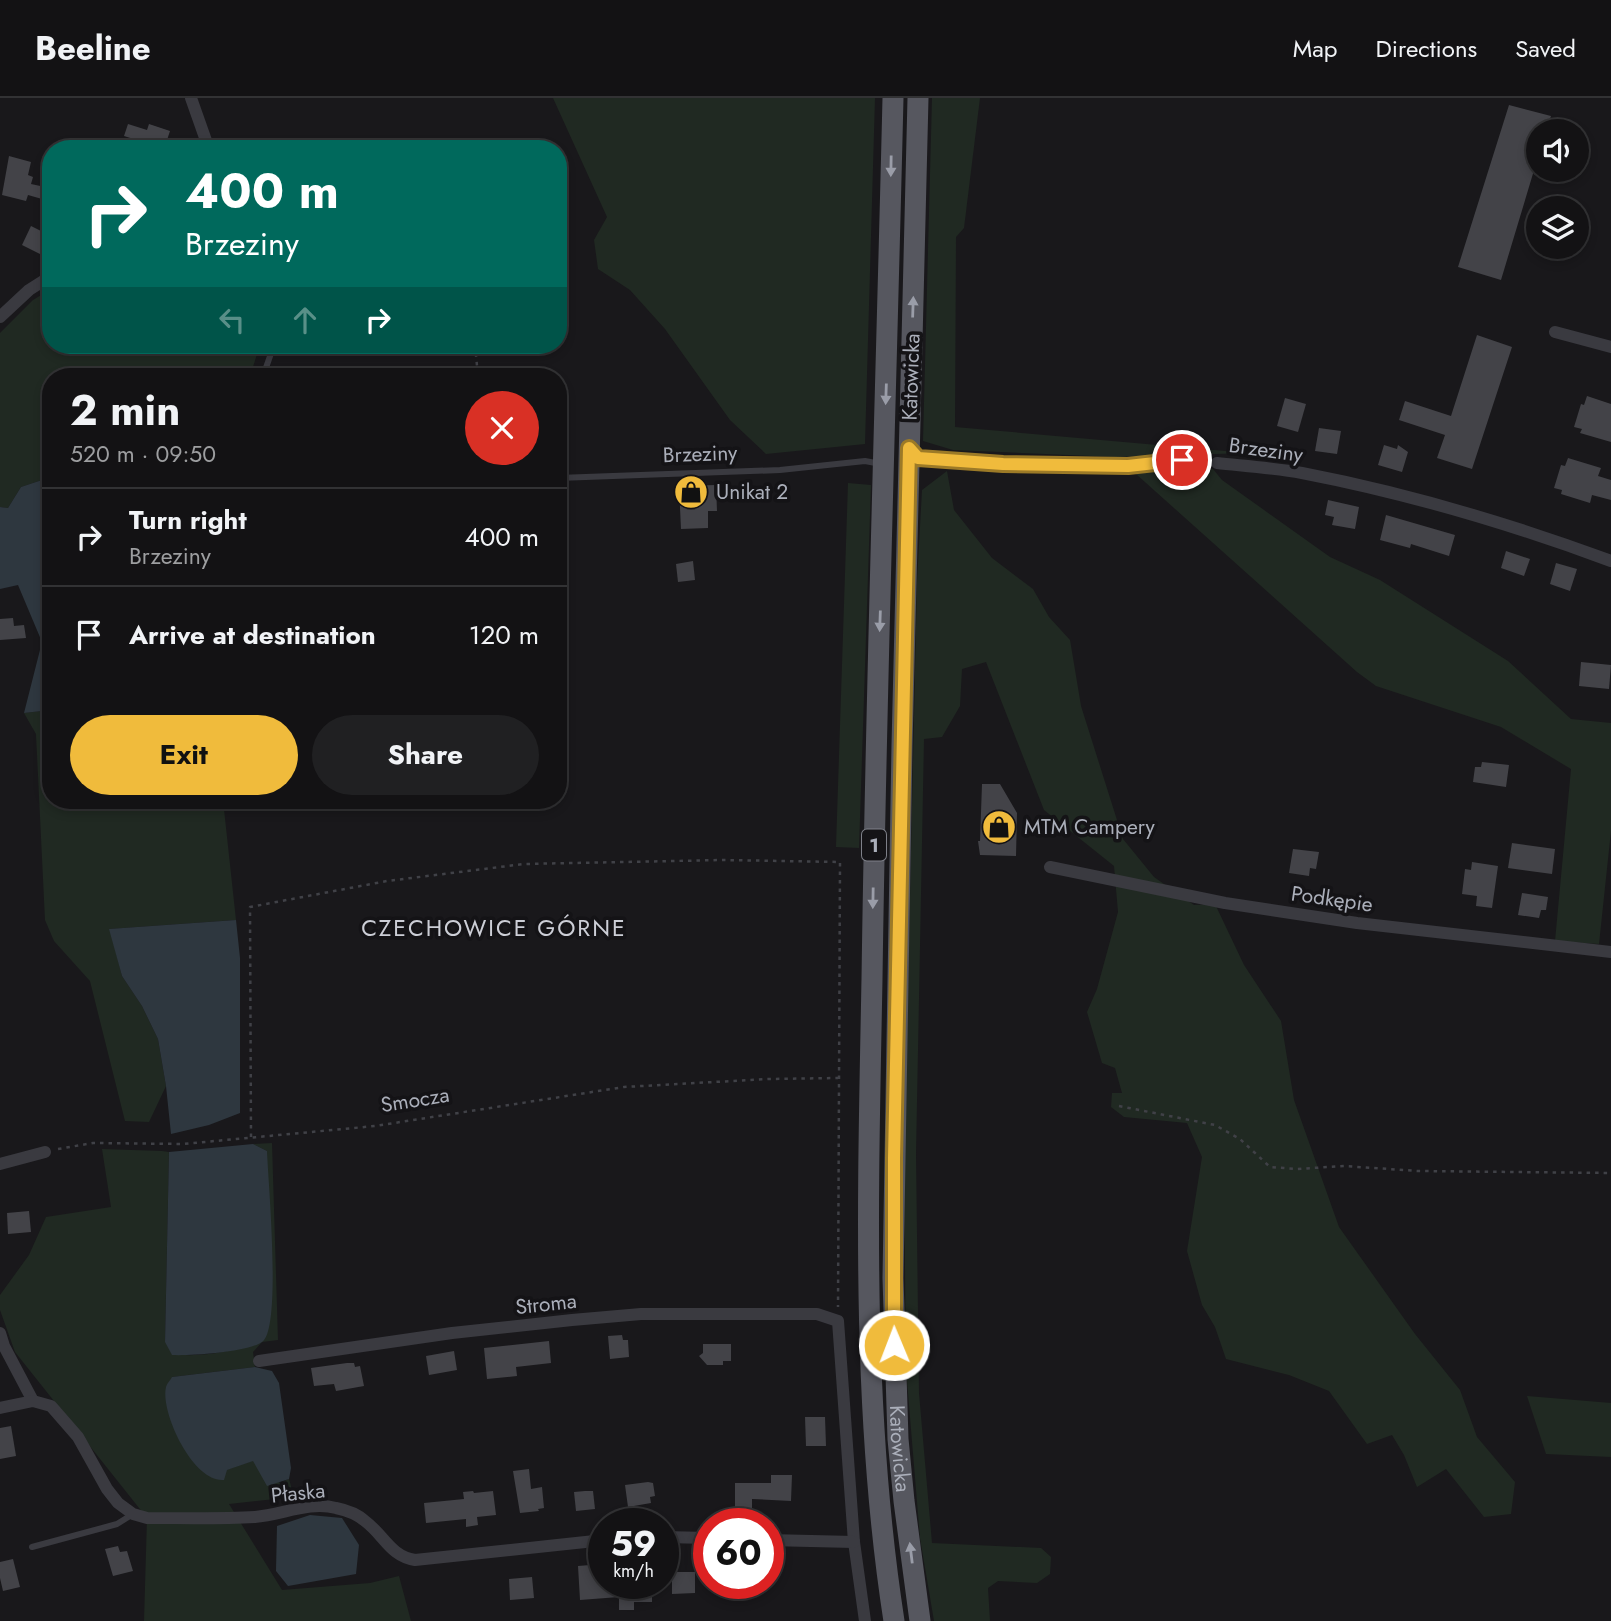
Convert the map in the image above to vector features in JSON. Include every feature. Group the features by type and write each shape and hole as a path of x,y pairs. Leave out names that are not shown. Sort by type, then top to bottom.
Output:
{"main road":[{"name":"Katowicka","path":"893,98 874,862 868,1301 875,1451 894,1621"},
{"name":"Katowicka","path":"918,98 893,1278 898,1439 920,1621"}],"street":[{"path":"191,98 206,140"},
{"path":"0,317 42,282"},
{"path":"1555,332 1611,347"},
{"name":"Brzeziny","path":"1217,463 1299,472 1357,485 1446,508 1611,561"},
{"name":"Podkępie","path":"1050,867 1225,903 1357,923 1611,952"},
{"path":"0,1164 45,1152"},
{"name":"Stroma","path":"259,1361 452,1333 641,1314 817,1314 838,1321"},
{"path":"838,1321 854,1542 866,1621"},
{"path":"0,1333 33,1401"},
{"path":"0,1408 33,1401 51,1406 88,1451 107,1489 118,1503 134,1514"},
{"name":"Płaska","path":"134,1514 147,1518 256,1517 313,1506 334,1507 365,1520 397,1553 415,1560 588,1542"},
{"path":"784,1540 854,1542"}],"lane":[{"name":"Brzeziny","path":"909,448 918,458 1003,464 1128,466 1182,460 1217,463"},
{"name":"Brzeziny","path":"567,478 780,470 865,461 876,461 884,466"},
{"path":"32,1547 117,1524 134,1514"}],"path":[{"path":"567,530 567,549"},
{"path":"251,1137 250,907 387,881 524,864 723,860 840,862 838,1321"},
{"name":"Smocza","path":"45,1152 93,1143 183,1144 375,1126 624,1087 838,1078"},
{"path":"1119,1106 1215,1125 1240,1139 1270,1167 1344,1166 1418,1171 1611,1173"}],"shaded area":[{"path":"553,98 875,98 865,444 766,454 730,420 665,329 630,290 598,269 594,240 607,217"},
{"path":"932,98 980,98 964,228 956,237 955,427 1248,453 1115,457 953,450 923,441"},
{"path":"42,294 42,354 257,354 253,368 42,368 42,480 21,487 8,508 0,507 0,333"},
{"path":"1189,467 1213,469 1222,480 1330,557 1380,580 1508,661 1571,719 1611,723 1611,831 1599,944 1555,941 1571,769 1501,727 1376,686 1357,672 1136,474"},
{"path":"947,471 954,510 992,558 1033,589 1049,617 1070,640 1081,706 1123,839 1154,877 1194,905 1215,904 1244,965 1281,1021 1294,1100 1339,1227 1415,1334 1460,1390 1477,1437 1515,1482 1511,1514 1484,1517 1446,1469 1417,1487 1404,1455 1392,1435 1367,1444 1329,1391 1289,1375 1226,1359 1215,1327 1202,1305 1187,1251 1202,1157 1187,1123 1124,1117 1111,1107 1112,1093 1122,1093 1115,1068 1102,1063 1087,1012 1097,989 1118,912 1114,866 1044,810 986,662 962,669 960,706 942,737 924,739 916,1154 919,1393 932,1543 1041,1548 1051,1557 1050,1574 1037,1583 998,1581 988,1588 990,1621 934,1621 920,1538 906,1369 904,1167 917,582 922,490"},
{"path":"42,480 42,642 18,585 0,589 0,507 8,508 21,487"},
{"path":"848,483 871,485 859,848 836,847"},
{"path":"42,642 42,711 24,713"},
{"path":"42,711 42,809 224,809 236,920 110,929 122,976 142,1006 158,1039 166,1086 149,1122 125,1121 90,981 54,941 45,920 36,734 24,713"},
{"path":"236,920 240,958 240,1113 209,1125 171,1134 158,1039 142,1006 122,976 109,929"},
{"path":"272,1143 278,1340 262,1342 267,1151 253,1144"},
{"path":"253,1144 267,1151 273,1284 268,1332 262,1342 245,1348 205,1354 172,1355 165,1342 169,1152"},
{"path":"102,1149 169,1152 165,1341 172,1354 183,1355 217,1353 262,1342 253,1352 255,1367 172,1377 226,1470 254,1460 280,1483 289,1479 294,1497 229,1504 282,1590 370,1583 399,1576 411,1621 144,1621 147,1518 15,1352 0,1310 0,1295 29,1255 46,1217 111,1207"},
{"path":"255,1367 272,1371 279,1383 291,1468 289,1479 267,1486 253,1461 227,1470 224,1480 212,1478 201,1470 181,1444 165,1398 166,1387 172,1377"},
{"path":"1527,1396 1611,1403 1611,1457 1546,1454"},
{"path":"310,1515 342,1518 359,1545 356,1574 288,1586 276,1571 277,1526"}],"building":[{"path":"1509,105 1551,116 1550,119 1526,119 1526,182 1530,182 1501,280 1458,267"},
{"path":"128,124 147,130 149,124 170,131 167,140 137,140 124,136"},
{"path":"9,156 31,162 28,175 33,177 31,184 42,186 42,199 28,195 26,201 2,195"},
{"path":"31,226 42,232 40,254 22,245"},
{"path":"1477,335 1512,347 1472,469 1437,458 1445,435 1399,420 1405,401 1451,416"},
{"path":"1587,396 1611,404 1611,442 1580,433 1582,429 1574,427 1581,404 1584,405"},
{"path":"1285,398 1306,404 1298,432 1277,426"},
{"path":"1319,428 1341,431 1337,454 1315,451"},
{"path":"1384,445 1397,449 1398,445 1408,452 1402,472 1378,465"},
{"path":"1568,458 1601,468 1598,476 1611,480 1611,500 1592,495 1590,503 1561,494 1562,490 1554,488 1561,465 1565,466"},
{"path":"716,485 717,511 708,511 708,528 681,529 679,486"},
{"path":"1328,500 1359,507 1355,529 1332,525 1334,517 1325,515"},
{"path":"1386,515 1455,535 1449,556 1411,544 1410,548 1380,540"},
{"path":"1506,551 1530,559 1524,576 1501,568"},
{"path":"693,561 695,580 678,582 676,564"},
{"path":"1556,563 1577,569 1570,591 1550,584"},
{"path":"13,618 14,626 24,625 26,638 0,640 0,619"},
{"path":"1581,662 1611,665 1609,689 1579,686"},
{"path":"1482,762 1509,765 1506,787 1473,782 1475,767 1481,767"},
{"name":"MTM Campery","path":"982,784 1000,784 1017,813 1016,856 980,855 978,841"},
{"path":"1512,843 1555,849 1552,874 1508,868"},
{"path":"1293,849 1319,852 1316,869 1310,868 1309,876 1289,873"},
{"path":"1472,862 1498,866 1492,908 1476,906 1477,896 1462,894 1465,869 1471,870"},
{"path":"1522,893 1548,897 1546,910 1541,910 1539,918 1518,915"},
{"path":"29,1211 31,1232 8,1234 7,1213"},
{"path":"622,1335 623,1340 628,1340 629,1357 610,1359 608,1336"},
{"path":"549,1341 551,1363 516,1367 517,1376 487,1379 484,1348"},
{"path":"703,1344 731,1344 731,1361 723,1361 723,1365 707,1365 699,1356 703,1353"},
{"path":"454,1351 457,1370 429,1375 426,1356"},
{"path":"347,1363 360,1366 364,1386 336,1391 334,1384 314,1386 311,1368"},
{"path":"805,1417 825,1417 826,1446 806,1446"},
{"path":"11,1426 16,1456 0,1459 0,1428"},
{"path":"529,1469 531,1489 542,1487 544,1508 520,1513 513,1471"},
{"path":"771,1475 792,1475 791,1501 752,1499 752,1508 735,1508 735,1483 771,1483"},
{"path":"653,1483 655,1496 650,1497 651,1503 628,1507 625,1485"},
{"path":"493,1491 496,1515 477,1517 478,1525 466,1527 466,1519 426,1523 424,1503 464,1499 463,1492"},
{"path":"593,1491 595,1508 576,1511 574,1492"},
{"path":"118,1546 120,1552 127,1551 133,1571 113,1576 105,1549"},
{"path":"13,1559 20,1587 3,1591 0,1562"},
{"path":"588,1565 588,1599 593,1599 580,1600 578,1566"},
{"path":"679,1572 693,1572 693,1593 679,1594"},
{"path":"532,1577 534,1598 510,1600 509,1579"},
{"path":"619,1599 652,1599 652,1602 634,1602 634,1610 619,1610"}],"place":[{"name":"Unikat 2","path":"691,492"},
{"name":"MTM Campery","path":"999,827"}],"district":[{"name":"CZECHOWICE GÓRNE","path":"494,928"}],"route":[{"path":"894,1345 894,1158 909,448 918,458 1003,464 1128,466 1182,460"}]}
